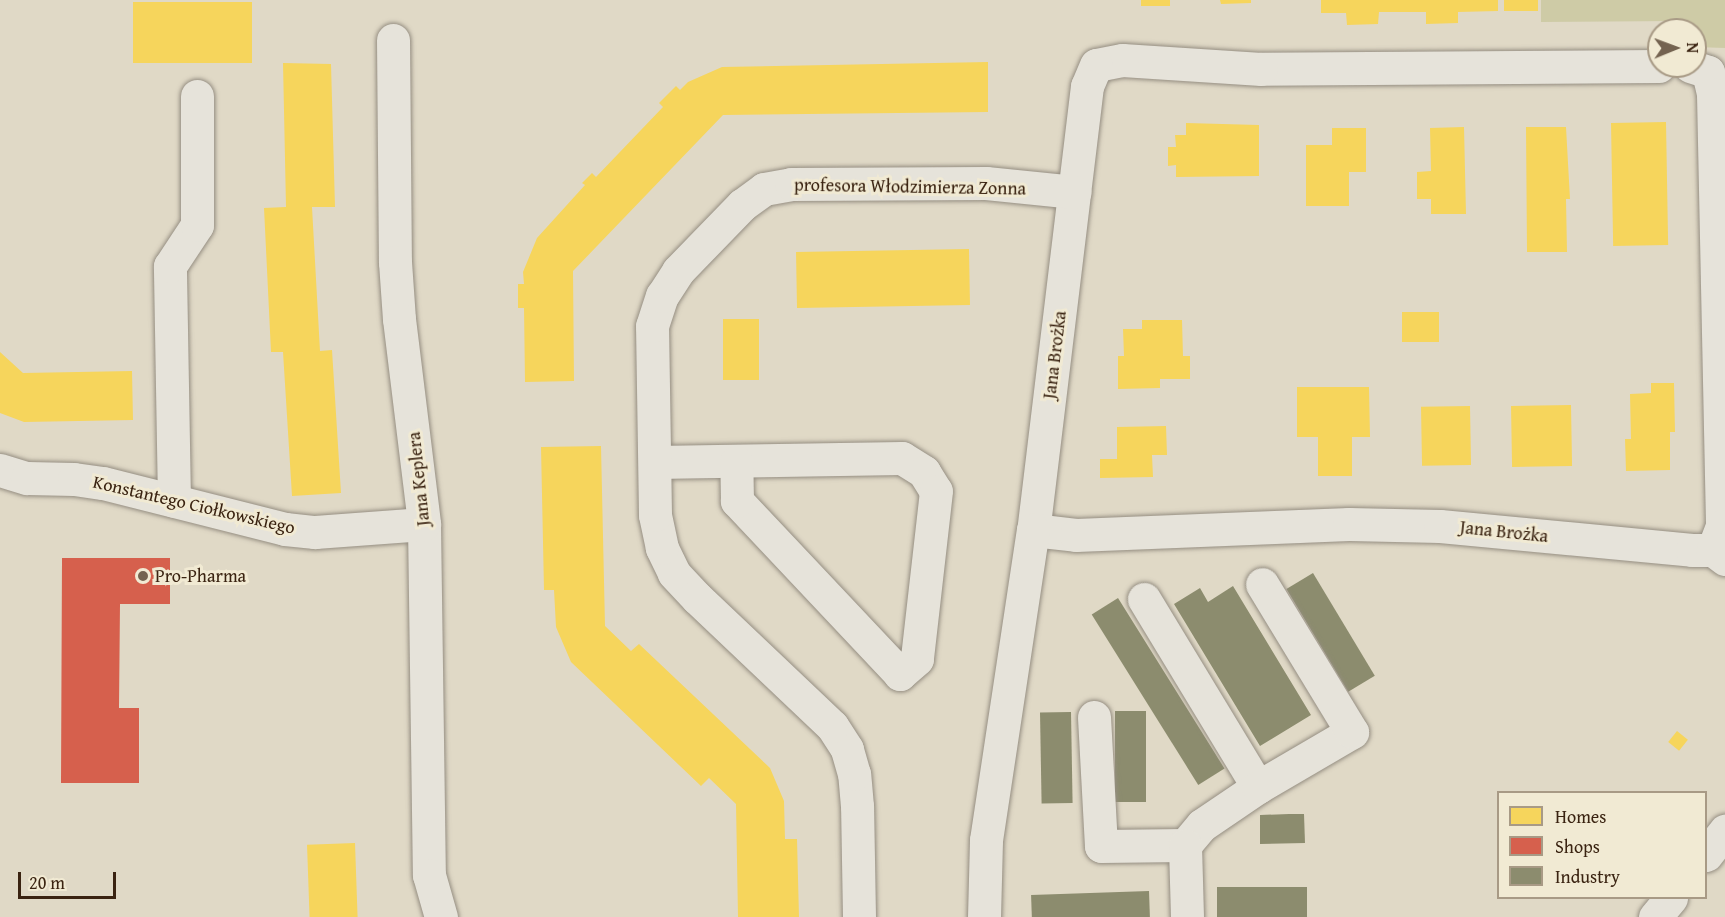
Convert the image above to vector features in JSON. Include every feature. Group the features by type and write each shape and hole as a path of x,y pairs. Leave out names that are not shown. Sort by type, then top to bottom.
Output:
{"street":[{"name":"Jana Keplera","path":"393,40 395,262 399,319 424,524 429,875 441,917"},
{"name":"Jana Brożka","path":"1647,66 1261,69 1122,60 1096,65 1087,86 1033,530 1076,535 1349,524 1440,526 1692,550 1719,555 1722,526 1713,94 1707,72"},
{"path":"174,501 170,266 197,225 197,96"},
{"name":"profesora Włodzimierza Zonna","path":"860,917 857,807 854,774 847,749 832,726 674,573 662,548 656,515 652,326 662,296 678,271 742,205 764,189 791,184 986,183 1075,192"},
{"path":"655,462 902,458 924,472 936,491 917,659 900,674 738,501 736,462"},
{"name":"Konstantego Ciołkowskiego","path":"0,470 27,478 74,479 103,483 285,529 315,531 424,524"},
{"path":"984,917 986,840 1033,530"},
{"path":"1187,917 1185,845 1202,825 1258,787 1353,732 1262,584"},
{"path":"1144,599 1258,787"},
{"path":"1094,717 1101,846 1185,845"},
{"path":"1707,854 1725,831"},
{"path":"1656,917 1670,899"}],"shaded area":[{"path":"1541,0 1725,0 1725,48 1707,47 1707,18 1541,22"}],"building: Homes":[{"path":"1141,0 1170,0 1170,6 1141,6"},
{"path":"1220,0 1251,0 1251,3 1221,4"},
{"path":"1321,0 1498,0 1498,11 1458,12 1458,23 1426,24 1426,12 1379,12 1378,24 1347,25 1346,13 1321,13"},
{"path":"1504,0 1538,0 1538,11 1504,11"},
{"path":"133,2 252,2 252,63 133,63"},
{"path":"988,62 988,112 723,115 573,271 574,381 525,382 524,308 518,308 518,284 524,284 523,272 537,238 585,185 582,183 592,173 596,177 663,107 659,103 676,86 680,90 688,82 722,67"},
{"path":"283,63 331,64 335,207 312,207 320,351 332,350 341,493 292,496 283,352 271,352 264,208 286,207"},
{"path":"1666,122 1668,245 1613,246 1611,123"},
{"path":"1186,123 1259,125 1259,176 1176,177 1176,165 1168,166 1168,147 1176,147 1175,135 1186,135"},
{"path":"1464,127 1466,214 1431,214 1431,199 1417,199 1417,172 1431,171 1430,128"},
{"path":"1526,127 1566,127 1570,199 1566,199 1567,252 1527,252"},
{"path":"1332,128 1366,128 1366,172 1349,172 1349,206 1306,206 1306,145 1332,145"},
{"path":"969,249 970,305 797,308 796,252"},
{"path":"1402,312 1439,312 1439,342 1402,342"},
{"path":"723,319 759,319 759,380 723,380"},
{"path":"1142,320 1182,320 1183,356 1190,356 1190,379 1160,379 1160,388 1118,389 1118,356 1124,356 1123,329 1142,329"},
{"path":"0,352 23,373 132,371 133,420 24,422 0,413"},
{"path":"1651,383 1674,383 1675,432 1670,432 1670,470 1626,471 1625,439 1631,439 1630,394 1651,393"},
{"path":"1297,387 1369,387 1370,437 1352,437 1352,476 1318,476 1318,437 1297,437"},
{"path":"1571,405 1572,466 1512,467 1511,406"},
{"path":"1470,406 1471,465 1422,466 1421,407"},
{"path":"1166,426 1167,455 1152,455 1153,477 1100,478 1100,459 1117,459 1117,427"},
{"path":"601,446 605,626 631,651 639,644 770,768 784,801 785,839 797,839 799,917 738,917 736,804 709,778 701,786 571,662 556,627 554,590 544,590 541,447"},
{"path":"1677,731 1688,740 1679,751 1668,742"},
{"path":"355,843 358,917 310,917 307,845"}],"building: Shops":[{"path":"62,558 170,558 170,604 120,604 119,708 139,708 139,783 61,783"}],"building: Industry":[{"path":"1313,573 1375,676 1348,692 1286,589"},
{"path":"1233,586 1311,715 1260,746 1174,604 1200,588 1208,602"},
{"path":"1118,598 1225,768 1198,785 1092,614"},
{"path":"1115,711 1146,711 1146,802 1115,802"},
{"path":"1071,712 1073,803 1042,804 1040,713"},
{"path":"1304,814 1305,843 1260,844 1260,815"},
{"path":"1217,887 1307,887 1307,917 1217,917"},
{"path":"1149,891 1150,917 1032,917 1031,895"}],"place":[{"name":"Pro-Pharma","path":"143,576"}]}
